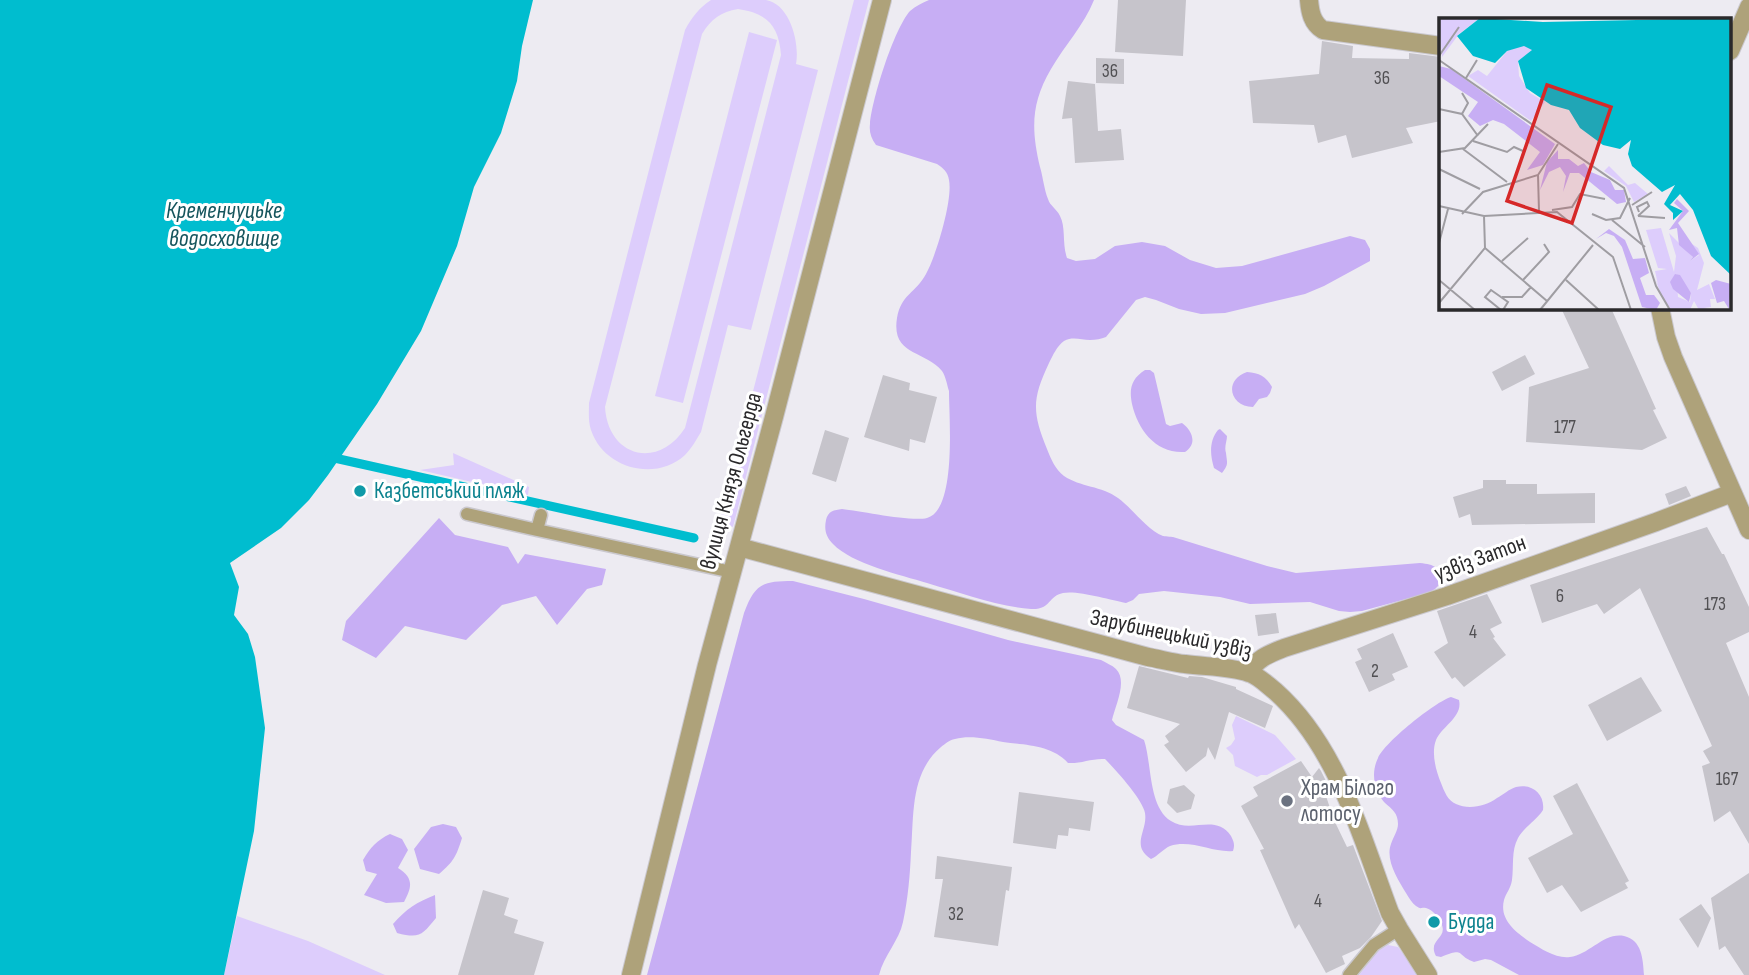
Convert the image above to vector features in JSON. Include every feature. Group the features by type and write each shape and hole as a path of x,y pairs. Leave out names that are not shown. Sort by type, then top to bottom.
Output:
{"street":[{"name":"вулиця Князя Ольгерда","path":"631,975 707,665 881,0"},
{"path":"1308,0 1313,19 1323,30 1439,46"},
{"path":"1732,46 1749,7"},
{"path":"1657,312 1673,357 1749,530"},
{"name":"узвіз Затон","path":"1249,673 1257,661 1284,648 1447,596 1732,493"},
{"name":"Зарубинецький узвіз","path":"739,547 1142,655 1186,665 1249,673 1286,701 1323,752 1346,800 1390,913 1429,975"}],"lane":[{"path":"467,514 732,572"},
{"path":"537,530 541,515"},
{"path":"1349,975 1374,945 1399,929"}],"shaded area":[{"path":"711,0 766,0 774,3 787,16 792,26 796,64 818,70 751,330 728,325 701,432 685,455 660,468 632,467 607,454 598,443 590,427 589,403 685,30 696,13","holes":["738,9 748,11 770,23 778,36 781,55 685,428 674,441 662,449 649,453 636,452 625,447 615,437 608,424 605,407 702,34 709,24 722,14"]},
{"path":"854,0 869,0 733,527 719,523"},
{"path":"929,0 1094,0 1044,81 1036,105 1034,128 1037,153 1049,201 1062,220 1067,258 1076,261 1095,259 1115,246 1142,242 1165,246 1190,260 1216,268 1242,266 1350,236 1365,240 1370,249 1370,261 1305,294 1225,313 1201,314 1145,297 1136,300 1106,337 1064,341 1055,351 1043,376 1036,406 1042,436 1058,470 1070,480 1112,494 1151,529 1163,536 1296,573 1420,563 1434,566 1438,570 1440,584 1435,589 1362,611 1350,612 1310,602 1250,604 1220,597 1164,591 1139,594 1126,603 1069,592 1054,597 1038,609 1031,609 979,599 877,568 841,551 831,541 825,527 827,517 832,512 842,509 927,518 937,511 947,481 949,391 942,371 904,346 899,339 897,318 902,304 922,280 934,255 946,214 950,189 948,177 945,170 937,164 876,145 870,130 879,82 897,33 910,11"},
{"path":"749,32 777,40 683,403 655,396"},
{"path":"1145,370 1154,373 1166,424 1170,426 1182,423 1191,433 1191,445 1185,452 1175,452 1157,445 1139,423 1132,404 1131,389 1134,381"},
{"path":"1247,372 1262,376 1272,387 1267,397 1259,399 1253,407 1239,403 1232,393 1235,381"},
{"path":"1220,429 1227,436 1227,463 1222,473 1214,468 1211,453 1213,439"},
{"path":"453,453 529,487 528,495 420,470 454,465"},
{"path":"439,518 455,535 508,547 518,564 525,554 606,569 602,585 587,589 557,625 536,596 502,605 466,640 405,626 376,658 342,640 346,621"},
{"path":"793,581 1008,640 1101,660 1111,665 1121,680 1112,720 1116,725 1144,740 1158,806 1171,821 1179,824 1211,825 1225,829 1233,840 1233,851 1178,844 1167,847 1151,859 1145,854 1141,843 1145,820 1143,807 1105,759 1068,763 1062,757 1038,747 979,738 955,739 946,743 931,757 919,782 903,922 879,975 647,975 744,613 752,596 761,586"},
{"path":"1451,697 1459,700 1458,711 1436,740 1434,751 1437,773 1443,789 1453,803 1466,807 1483,805 1513,788 1522,786 1532,788 1542,799 1543,810 1521,834 1514,848 1511,886 1503,907 1510,925 1539,948 1565,957 1584,952 1610,937 1630,938 1640,951 1644,975 1519,975 1491,960 1474,962 1457,952 1436,956 1434,946 1443,928 1431,910 1419,908 1413,903 1393,870 1390,850 1398,820 1379,794 1374,774 1378,758 1390,742 1423,714"},
{"path":"1236,716 1275,735 1296,759 1267,775 1257,777 1235,766 1233,755 1226,748 1235,739 1232,725"},
{"path":"443,824 456,827 462,838 456,854 439,874 420,869 414,849 431,827"},
{"path":"390,834 402,839 408,850 398,868 407,875 410,883 404,902 386,903 364,895 377,874 366,871 363,860 374,845"},
{"path":"435,895 436,918 427,928 420,934 411,936 397,933 393,924 398,919 412,906"},
{"path":"237,916 308,941 385,975 224,975"},
{"path":"1388,945 1398,947 1419,975 1359,975 1378,951"}],"water":[{"name":"Кременчуцьке водосховище","path":"0,0 533,0 517,81 501,133 474,187 457,246 421,331 377,404 309,500 281,528 230,563 239,587 234,615 248,634 255,657 265,728 254,831 224,975 0,975"}],"building":[{"path":"1118,0 1186,0 1183,56 1115,52"},
{"path":"1322,41 1353,46 1352,58 1409,59 1409,53 1439,57 1439,121 1406,128 1413,143 1352,158 1346,135 1318,143 1314,125 1253,123 1249,81 1319,74"},
{"path":"1096,58 1124,59 1124,84 1096,83"},
{"path":"1068,81 1095,84 1098,131 1121,129 1124,160 1075,163 1072,118 1062,119"},
{"path":"1562,310 1612,310 1667,438 1642,450 1526,442 1529,387 1589,368"},
{"path":"1525,355 1535,374 1502,391 1492,372"},
{"path":"883,375 910,383 909,390 937,397 925,443 910,439 909,451 864,437"},
{"path":"825,430 849,438 836,482 812,474"},
{"path":"1483,480 1506,480 1506,484 1537,484 1537,494 1595,493 1595,523 1472,525 1470,514 1459,518 1453,497 1483,488"},
{"path":"1686,486 1691,496 1669,505 1665,494"},
{"path":"1707,527 1724,554 1749,607 1749,632 1726,643 1749,697 1749,844 1730,811 1714,822 1702,766 1710,763 1703,751 1712,746 1640,588 1604,614 1597,604 1542,623 1530,585"},
{"path":"1487,594 1502,623 1490,629 1495,637 1493,638 1506,655 1464,687 1455,677 1452,679 1434,652 1448,643 1437,611"},
{"path":"1276,613 1279,633 1258,636 1255,615"},
{"path":"1393,633 1408,667 1392,674 1395,680 1369,692 1355,662 1362,659 1357,649"},
{"path":"1139,666 1188,678 1202,677 1236,687 1273,706 1265,728 1229,712 1215,760 1208,747 1206,756 1186,772 1164,745 1169,742 1165,736 1180,724 1127,708"},
{"path":"1641,677 1662,711 1607,741 1588,705"},
{"path":"1301,761 1312,777 1319,768 1321,771 1328,785 1325,793 1334,820 1347,847 1353,845 1382,921 1360,948 1342,956 1345,964 1326,973 1299,924 1295,929 1260,850 1264,849 1241,806 1258,796 1253,787"},
{"path":"1577,783 1629,881 1625,883 1628,888 1581,912 1562,885 1547,893 1528,858 1573,834 1553,796"},
{"path":"1184,785 1195,795 1191,809 1177,813 1167,803 1170,789"},
{"path":"1019,792 1094,802 1090,831 1069,828 1068,836 1058,835 1056,849 1013,843"},
{"path":"937,856 1012,867 998,946 934,937 943,879 935,879"},
{"path":"1749,873 1749,975 1744,975 1725,946 1719,950 1711,898"},
{"path":"483,890 509,898 504,915 518,920 514,933 544,942 534,975 458,975"},
{"path":"1701,904 1711,918 1698,948 1679,919"}],"waterway":[{"path":"330,457 694,538"}],"place":[{"name":"Казбетський пляж","path":"360,491"},
{"name":"Храм Білого лотосу","path":"1287,801"},
{"name":"Будда","path":"1434,922"}]}
